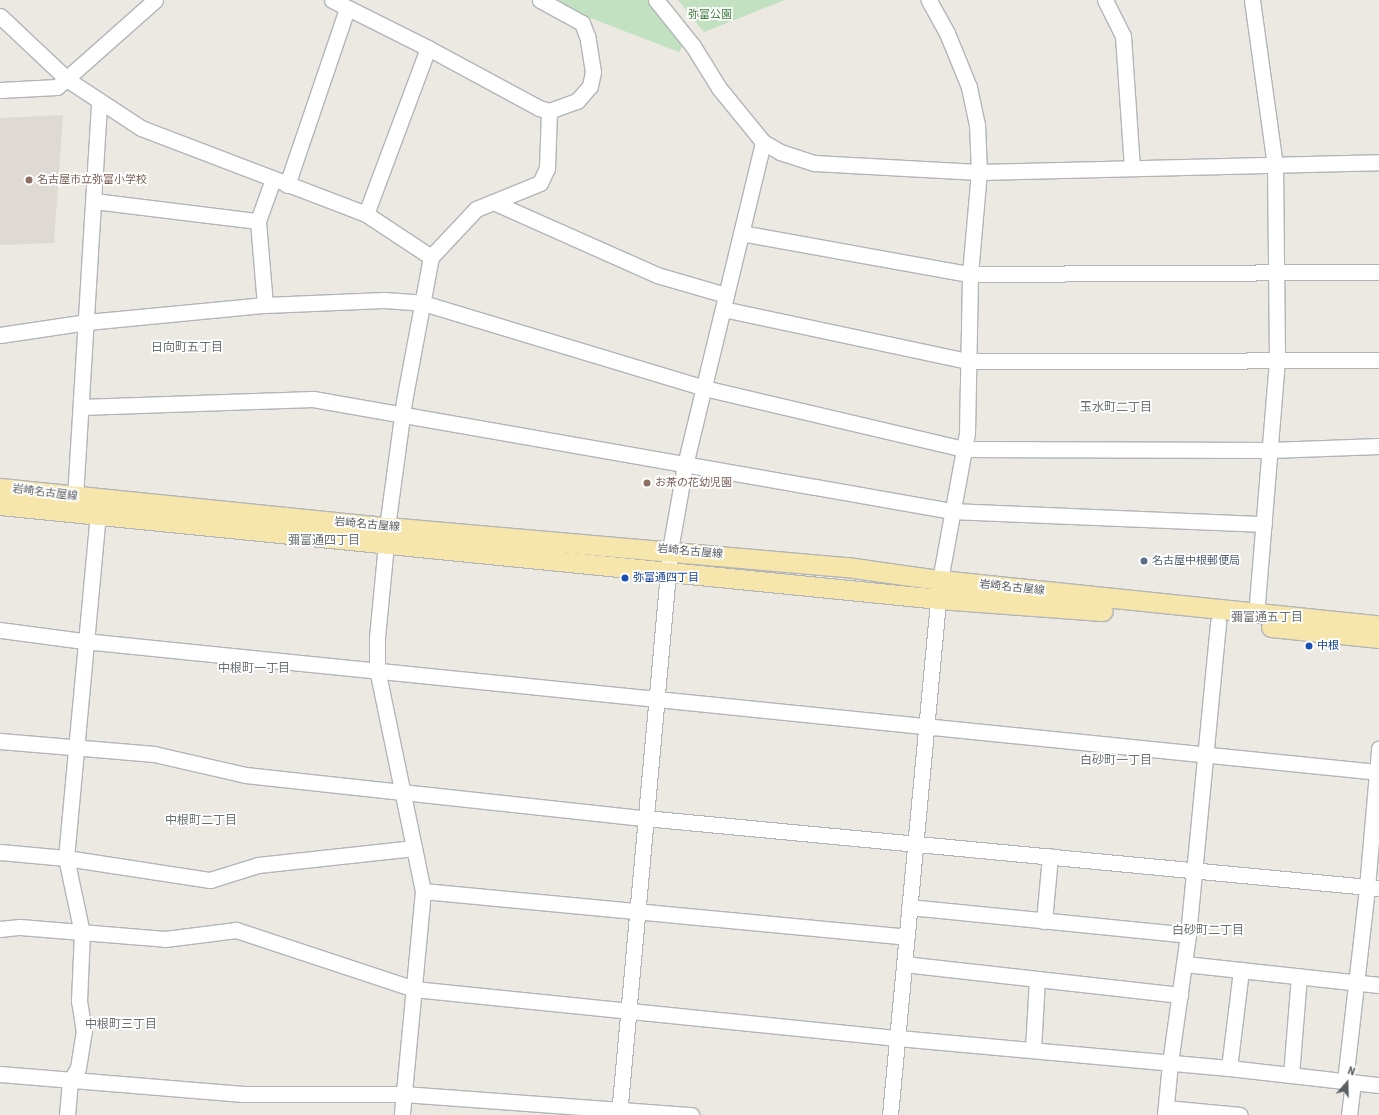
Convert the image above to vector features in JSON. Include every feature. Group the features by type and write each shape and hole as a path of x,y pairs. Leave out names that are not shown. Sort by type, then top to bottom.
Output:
{"main road":[{"name":"岩崎名古屋線","path":"0,488 386,535 668,572 840,587 938,599 1080,608 1379,638"},
{"name":"岩崎名古屋線","path":"0,505 98,515 386,535 670,550 847,567 940,580 1379,625"}],"street":[{"path":"0,90 57,87 68,80 155,0"},
{"path":"332,0 347,9 428,48 539,108 549,111 577,101 590,86 593,72 587,36 582,23 540,0"},
{"path":"656,0 693,46 719,88 763,142 780,152 814,163 979,172 1379,162"},
{"path":"1105,0 1123,36 1132,168"},
{"path":"1252,0 1275,165 1277,360 1256,613"},
{"path":"890,1115 940,580 967,433 970,274 979,172 977,125 969,87 935,2"},
{"path":"287,185 347,9"},
{"path":"0,16 68,80 99,103 141,128 273,180 366,214 431,257"},
{"path":"366,214 428,48"},
{"path":"75,497 87,322 99,103"},
{"path":"402,1115 423,891 401,791 377,669 377,638 386,535 402,417 431,257 476,209 540,183 547,168 549,111"},
{"path":"619,1112 670,550 685,465 763,142"},
{"path":"265,305 258,221 273,180"},
{"path":"94,201 258,221"},
{"path":"493,202 657,275 725,302 968,360 1379,360"},
{"path":"741,233 970,274 1379,272"},
{"path":"0,335 87,322 265,305 384,300 423,302 704,388 964,449 1270,450 1379,446"},
{"path":"81,407 312,399 402,417 952,511 1264,524"},
{"path":"67,1115 70,1081 78,1068 84,1032 79,1001 82,933 66,858 84,640 98,515"},
{"path":"1218,622 1185,964 1170,1062 1165,1111 1240,1115"},
{"path":"0,630 84,640 926,724 1378,771"},
{"path":"0,741 154,754 246,775 645,818 1373,888"},
{"path":"1349,1115 1349,1082 1356,983 1373,888 1379,749"},
{"path":"0,852 66,858 210,880 258,865 414,848"},
{"path":"1044,921 1050,856"},
{"path":"423,891 907,937"},
{"path":"910,907 1188,935"},
{"path":"0,929 20,927 166,939 236,930 414,989 628,1009 898,1038 1170,1062 1379,1085"},
{"path":"904,964 1180,995"},
{"path":"1185,964 1379,986"},
{"path":"1229,1068 1241,970"},
{"path":"1292,1075 1299,976"},
{"path":"1032,1050 1037,979"},
{"path":"0,1074 70,1081 243,1094 404,1094 619,1112 691,1115"}],"shaded area":[{"name":"名古屋市立弥富小学校","path":"63,115 54,243 0,245 0,118"}],"green space":[{"path":"558,0 650,0 685,42 679,52 585,16"},
{"name":"弥富公園","path":"678,0 785,0 704,32"}],"place":[{"name":"名古屋市立弥富小学校","path":"29,180"},
{"name":"お茶の花幼児園","path":"647,483"},
{"name":"名古屋中根郵便局","path":"1144,561"},
{"name":"弥富通四丁目","path":"625,578"},
{"name":"中根","path":"1309,646"}],"district":[{"name":"日向町五丁目","path":"187,348"},
{"name":"玉水町二丁目","path":"1116,408"},
{"name":"彌富通四丁目","path":"324,541"},
{"name":"彌富通五丁目","path":"1267,618"},
{"name":"中根町一丁目","path":"254,669"},
{"name":"白砂町一丁目","path":"1116,761"},
{"name":"中根町二丁目","path":"201,821"},
{"name":"白砂町二丁目","path":"1208,931"},
{"name":"中根町三丁目","path":"121,1025"}]}
